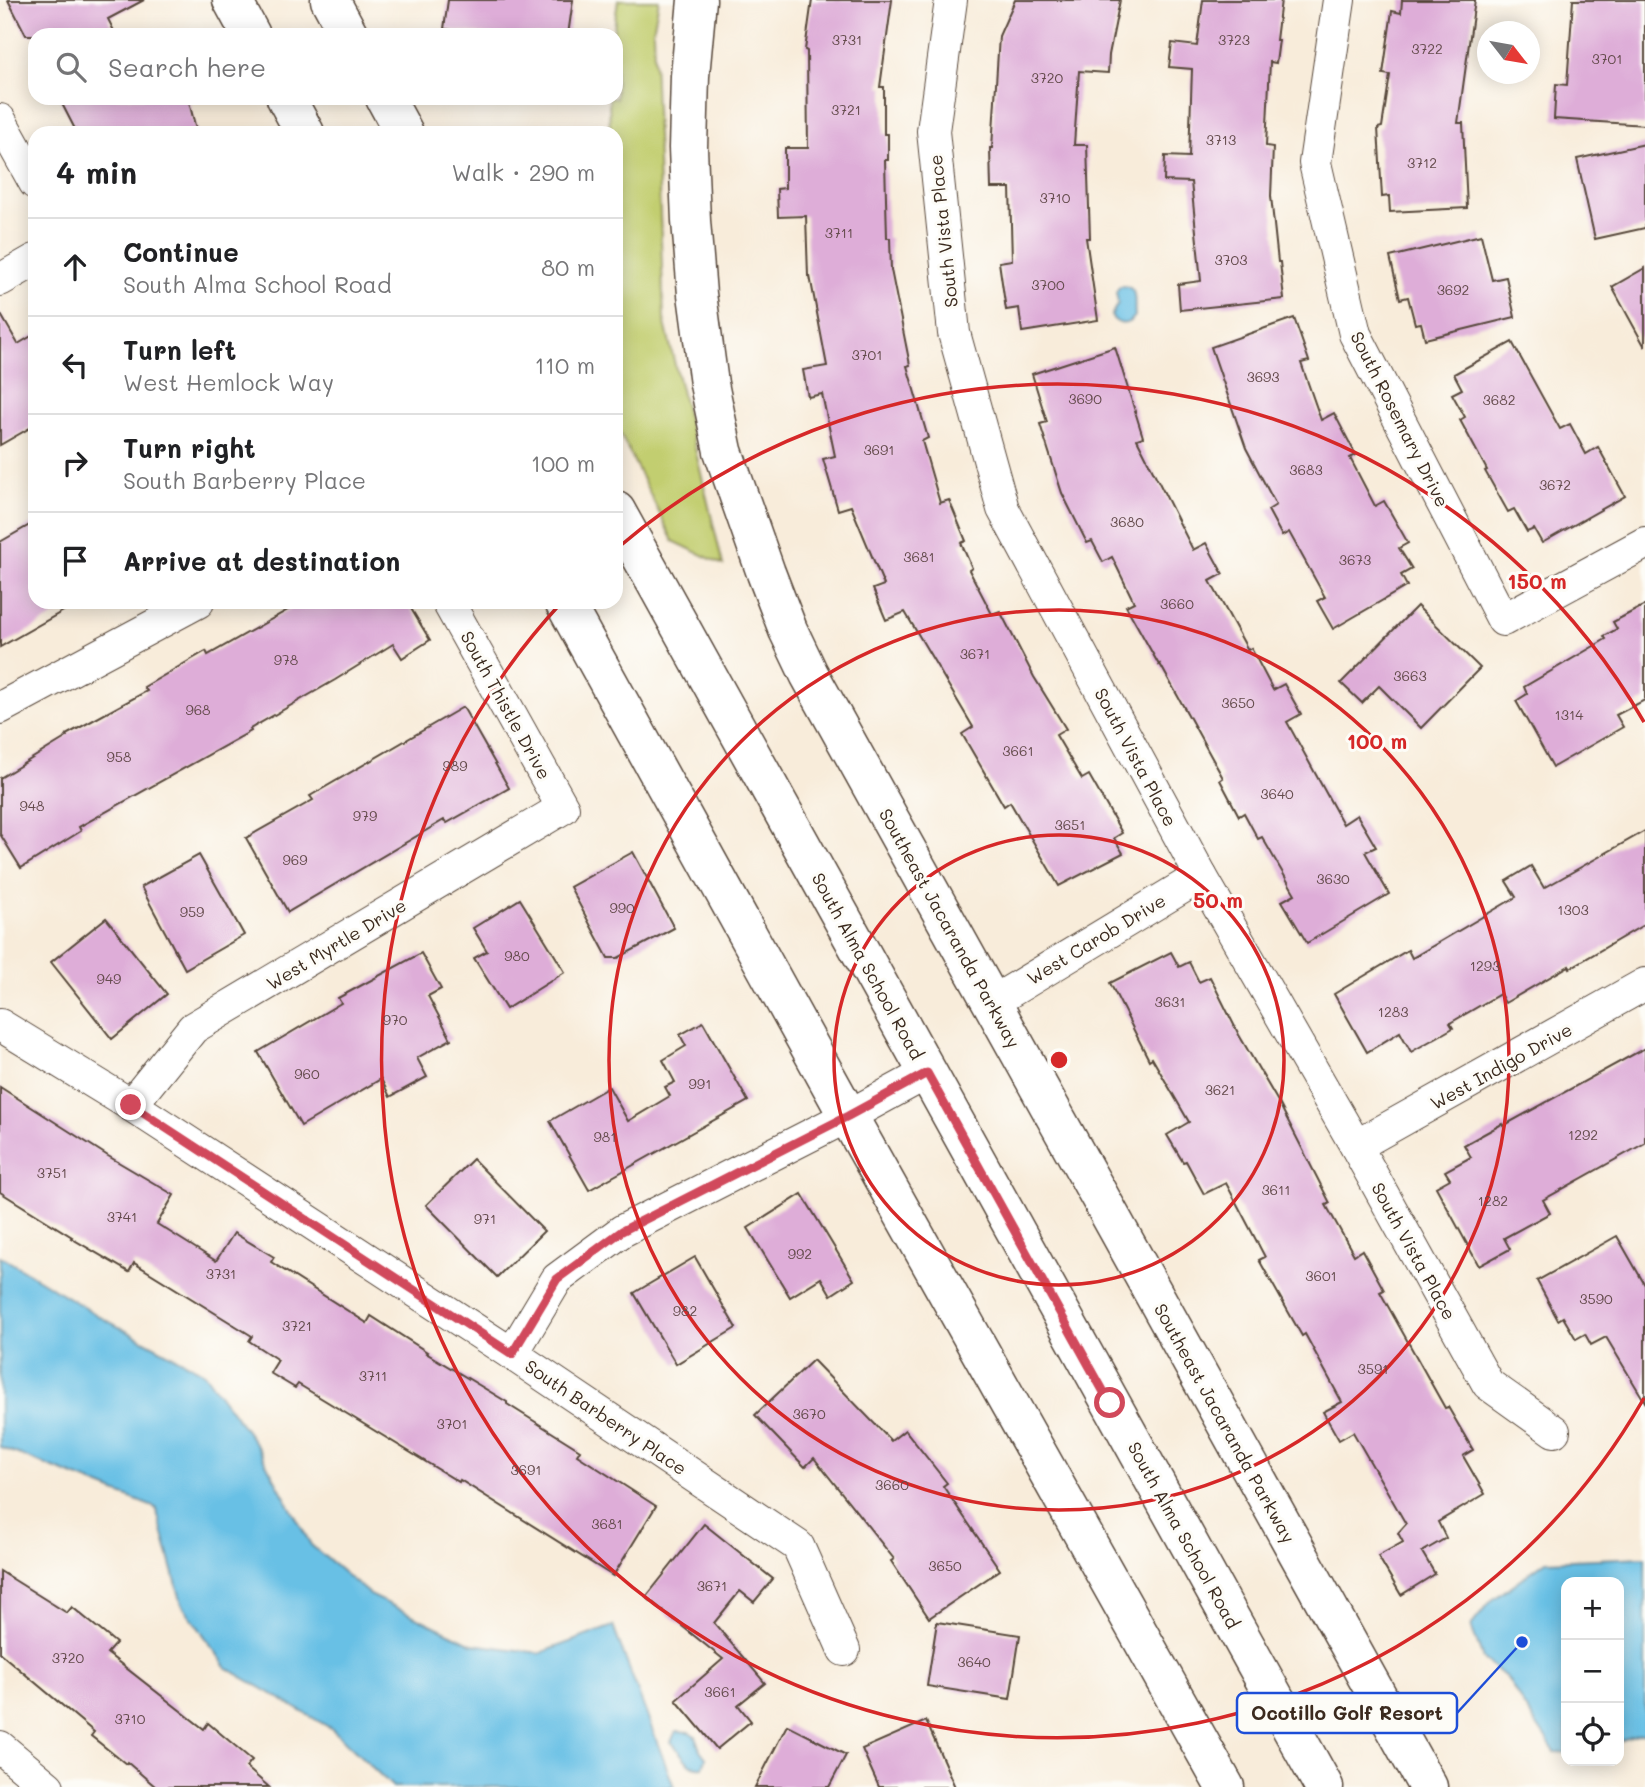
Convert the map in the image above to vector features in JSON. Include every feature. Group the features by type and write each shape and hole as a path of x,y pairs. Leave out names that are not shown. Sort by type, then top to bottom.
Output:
{"main road":[{"path":"232,0 247,28"},
{"path":"330,0 345,28"},
{"name":"Southeast Jacaranda Parkway","path":"697,0 690,76 688,148 696,294 709,384 723,452 788,630 809,674 1428,1787"},
{"path":"290,105 301,126"},
{"path":"389,105 400,126"},
{"name":"South Alma School Road","path":"623,524 1324,1787"},
{"path":"568,609 848,1116 1225,1787"}],"street":[{"name":"South Vista Place","path":"951,0 933,131 954,333 1003,509 1200,876 1356,1146 1488,1384 1554,1431"},
{"name":"South Rosemary Drive","path":"1339,0 1315,163 1355,334 1503,620 1645,543"},
{"path":"0,120 28,170"},
{"path":"0,280 28,264"},
{"path":"0,708 185,609"},
{"name":"South Thistle Drive","path":"452,609 564,808"},
{"name":"West Myrtle Drive","path":"131,1105 193,1028 564,808"},
{"name":"West Carob Drive","path":"991,1003 1200,876"},
{"name":"West Indigo Drive","path":"1356,1146 1645,984"},
{"name":"South Barberry Place","path":"0,1025 131,1105 512,1354 798,1546 844,1650"},
{"path":"512,1354 557,1279 622,1231 927,1073"},
{"path":"0,1747 48,1787"}],"green space":[{"path":"618,0 659,0 653,31 664,319 723,565 673,541 623,439 623,126 610,126 609,105 623,105 623,28 614,28"}],"water":[{"path":"1120,286 1130,288 1135,301 1135,316 1123,324 1111,316 1118,303 1116,292"},
{"path":"0,1256 102,1318 203,1372 255,1443 311,1545 370,1595 472,1644 540,1653 613,1626 674,1787 393,1787 332,1729 227,1668 182,1604 156,1508 0,1447"},
{"path":"1645,1557 1645,1734 1624,1739 1624,1577 1561,1577 1561,1753 1555,1752 1507,1678 1483,1659 1471,1626 1491,1601 1546,1561"},
{"path":"676,1731 689,1732 695,1736 706,1758 703,1767 688,1762 671,1742"}],"building":[{"path":"8,0 144,0 108,19 112,28 28,28 26,35"},
{"path":"448,0 573,0 569,28 444,28"},
{"path":"812,0 892,0 880,87 884,87 884,134 888,134 888,160 885,160 887,238 890,238 891,270 910,365 907,366 928,438 922,441 940,503 949,500 966,541 961,543 972,568 969,570 992,614 1000,611 1034,677 1066,729 1056,735 1082,779 1089,775 1122,833 1114,838 1123,853 1059,886 1010,802 1004,806 962,734 973,727 905,612 886,620 873,589 884,585 851,506 838,510 823,459 835,456 822,394 808,397 803,370 827,366 808,276 806,216 778,217 777,189 785,188 785,148 808,148 805,50"},
{"path":"1015,0 1120,0 1108,73 1079,71 1074,145 1087,145 1090,238 1086,238 1098,320 1022,332 1019,308 1006,310 999,262 1012,260 1010,188 991,188 990,148 999,36"},
{"path":"1203,0 1281,0 1276,63 1270,62 1266,146 1273,147 1271,196 1284,299 1180,310 1178,284 1201,281 1191,182 1164,181 1165,156 1189,157 1192,69 1169,67 1172,43 1197,46"},
{"path":"1402,0 1475,0 1458,123 1463,123 1467,208 1390,212 1389,196 1382,197 1378,128 1382,127 1390,75 1383,74 1392,11 1401,13"},
{"path":"1573,0 1645,0 1645,125 1554,119 1556,84 1567,85"},
{"path":"63,105 190,105 195,126 73,126"},
{"path":"1645,144 1645,228 1595,239 1577,159"},
{"path":"1481,235 1492,280 1506,277 1515,317 1425,339 1421,323 1415,324 1408,297 1400,299 1390,257"},
{"path":"1645,268 1645,347 1612,287"},
{"path":"0,313 18,344 28,338 28,429 0,445"},
{"path":"1294,318 1309,361 1301,363 1321,420 1334,413 1356,455 1350,458 1375,506 1384,501 1408,543 1399,548 1412,569 1401,575 1407,586 1333,629 1317,601 1325,597 1289,532 1282,536 1268,510 1276,505 1246,448 1211,347"},
{"path":"1512,342 1560,429 1570,424 1586,454 1598,447 1625,496 1542,543 1534,529 1527,532 1514,509 1508,512 1460,420 1465,417 1452,394 1462,389 1454,374"},
{"path":"1115,347 1143,437 1137,439 1193,550 1206,543 1223,574 1210,581 1248,650 1251,648 1273,690 1284,684 1301,714 1287,722 1343,824 1357,815 1376,847 1365,852 1389,894 1307,943 1282,901 1295,894 1262,837 1258,839 1244,813 1239,816 1220,780 1223,778 1126,606 1134,602 1112,557 1103,562 1092,541 1087,543 1062,493 1040,424 1047,422 1032,374"},
{"path":"28,526 28,609 67,609 0,647 0,542"},
{"path":"1645,605 1645,700 1616,715 1623,727 1553,767 1516,701 1527,694 1524,687 1606,639 1604,636 1617,629 1613,622"},
{"path":"1417,606 1480,668 1421,728 1379,686 1362,703 1341,683"},
{"path":"290,609 411,609 430,640 402,658 393,644 250,729 251,731 79,827 81,831 21,868 0,834 0,778 67,737 66,735 147,691 144,687 206,651 208,655"},
{"path":"463,707 509,788 447,823 444,820 288,912 246,838 313,800 310,796"},
{"path":"1645,831 1645,924 1505,1003 1500,994 1450,1023 1453,1028 1411,1052 1400,1032 1367,1052 1334,994 1408,950 1412,958 1516,897 1506,881 1531,866 1544,888"},
{"path":"633,852 674,928 618,958 608,958 570,887"},
{"path":"199,855 244,935 185,969 141,887"},
{"path":"520,899 565,972 506,1009 474,958 487,951 473,928"},
{"path":"106,918 167,994 112,1039 51,962"},
{"path":"1171,952 1179,967 1189,962 1199,982 1210,977 1330,1203 1326,1205 1354,1255 1362,1250 1384,1290 1380,1292 1445,1408 1448,1407 1473,1450 1463,1456 1485,1494 1438,1522 1446,1538 1422,1552 1435,1574 1401,1595 1378,1556 1403,1542 1398,1533 1406,1524 1353,1432 1339,1440 1323,1412 1342,1402 1305,1334 1302,1336 1259,1260 1265,1257 1226,1183 1204,1194 1186,1161 1183,1162 1167,1135 1189,1122 1152,1058 1149,1060 1110,983"},
{"path":"421,953 441,989 428,996 451,1039 417,1058 427,1077 390,1097 381,1079 301,1126 258,1052 341,1003 338,998"},
{"path":"703,1022 748,1101 589,1190 550,1121 609,1087 628,1121 670,1096 665,1087 675,1082 663,1060 686,1046 680,1035"},
{"path":"1645,1048 1645,1143 1543,1200 1550,1213 1504,1238 1510,1249 1479,1266 1436,1187 1450,1179 1445,1171 1471,1157 1464,1145"},
{"path":"0,1087 174,1195 157,1224 216,1261 234,1233 274,1257 271,1262 367,1323 371,1316 507,1402 580,1450 577,1455 656,1506 613,1576 460,1480 459,1482 298,1384 295,1388 270,1373 278,1360 249,1341 252,1336 134,1263 129,1272 0,1192"},
{"path":"473,1159 544,1231 497,1277 426,1205"},
{"path":"802,1194 854,1280 831,1295 821,1278 790,1297 748,1228"},
{"path":"1617,1236 1645,1285 1645,1402 1606,1337 1591,1345 1585,1334 1576,1339 1563,1317 1558,1320 1537,1281"},
{"path":"695,1257 736,1328 676,1364 634,1293"},
{"path":"813,1360 891,1441 905,1430 947,1483 943,1486 1000,1570 929,1618 891,1561 894,1559 814,1458 805,1467 755,1415"},
{"path":"704,1524 773,1579 754,1602 740,1591 714,1623 765,1683 738,1705 751,1721 717,1749 676,1700 723,1659 646,1597"},
{"path":"0,1571 67,1613 72,1607 116,1643 107,1653 204,1729 208,1723 252,1760 246,1767 269,1787 156,1787 91,1736 94,1732 0,1653"},
{"path":"937,1622 1020,1635 1010,1699 927,1686"},
{"path":"926,1721 955,1787 879,1787 862,1749"},
{"path":"787,1725 846,1755 829,1787 755,1787"}],"place":[{"name":"Ocotillo Golf Resort","path":"1522,1642"}],"route":[{"path":"131,1105 512,1354 557,1279 622,1231 927,1073 1110,1403"}]}
